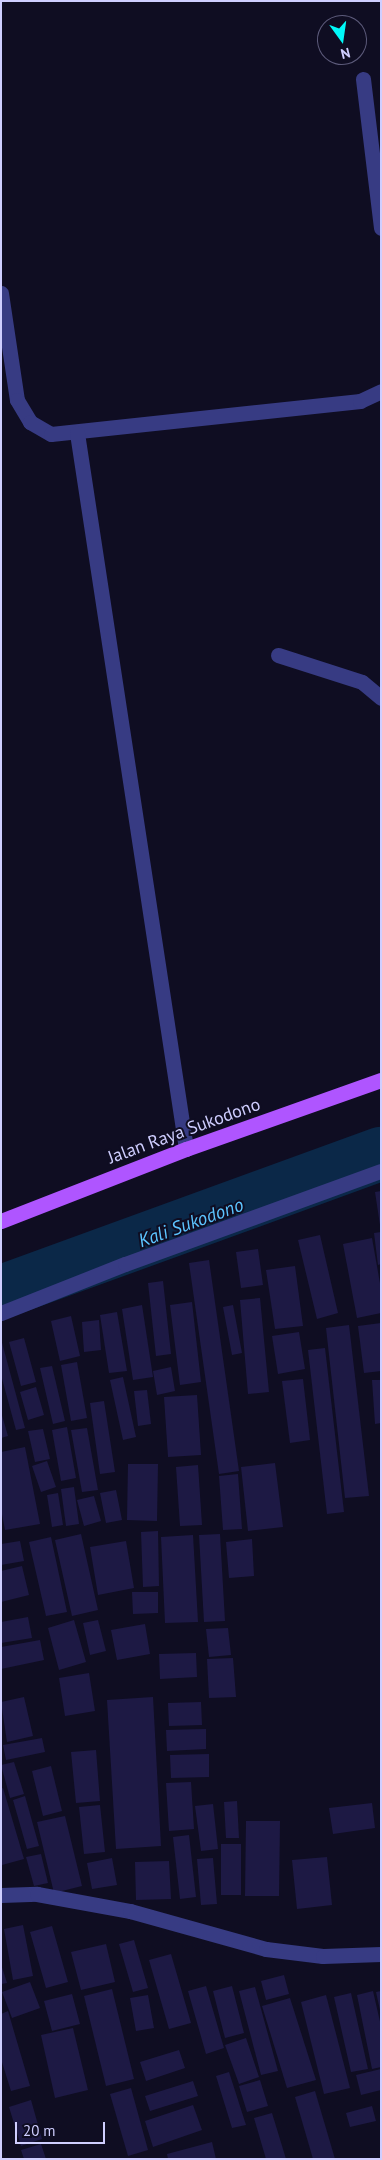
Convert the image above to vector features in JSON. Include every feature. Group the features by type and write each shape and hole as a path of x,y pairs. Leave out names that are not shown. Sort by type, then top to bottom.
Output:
{"main road":[{"name":"Jalan Raya Sukodono","path":"1,1221 186,1149 381,1080"}],"street":[{"path":"363,79 381,228"},
{"path":"1,293 17,400 30,422 51,434 77,433 360,401 381,391"},
{"path":"77,433 186,1149"},
{"path":"278,655 362,682 381,698"},
{"path":"1,1313 125,1264 381,1171"},
{"path":"1,1895 38,1894 130,1911 266,1949 324,1956 381,1954"}],"building":[{"path":"381,1191 381,1225 380,1225 375,1192"},
{"path":"381,1232 381,1264 378,1265 374,1233"},
{"path":"320,1235 338,1313 317,1319 298,1240"},
{"path":"372,1238 381,1289 381,1313 357,1318 343,1244"},
{"path":"258,1249 263,1285 241,1288 236,1252"},
{"path":"209,1260 239,1471 219,1474 189,1263"},
{"path":"295,1266 303,1326 275,1329 266,1270"},
{"path":"163,1281 171,1354 156,1356 148,1283"},
{"path":"260,1298 269,1392 248,1394 240,1300"},
{"path":"192,1302 201,1382 180,1385 170,1305"},
{"path":"142,1305 153,1377 133,1380 122,1309"},
{"path":"233,1305 242,1353 232,1355 223,1307"},
{"path":"117,1312 127,1371 109,1373 100,1315"},
{"path":"71,1316 80,1356 60,1361 51,1321"},
{"path":"99,1320 101,1350 84,1352 82,1322"},
{"path":"381,1323 381,1371 364,1373 358,1326"},
{"path":"349,1325 369,1496 345,1498 326,1328"},
{"path":"299,1332 305,1369 278,1374 272,1336"},
{"path":"24,1338 36,1382 21,1386 9,1342"},
{"path":"1,1339 25,1428 16,1430 1,1375"},
{"path":"325,1348 344,1512 327,1514 308,1350"},
{"path":"77,1362 87,1418 71,1421 61,1365"},
{"path":"52,1366 65,1421 53,1424 40,1368"},
{"path":"171,1367 175,1391 157,1395 153,1371"},
{"path":"123,1377 136,1437 123,1440 110,1380"},
{"path":"303,1379 310,1440 290,1443 282,1381"},
{"path":"372,1380 381,1380 381,1423 375,1424"},
{"path":"36,1387 44,1415 28,1420 20,1392"},
{"path":"147,1390 151,1424 138,1426 134,1391"},
{"path":"197,1395 201,1455 168,1457 164,1397"},
{"path":"104,1401 115,1472 100,1474 90,1403"},
{"path":"1,1412 8,1436 1,1438"},
{"path":"67,1427 76,1478 61,1481 52,1430"},
{"path":"87,1428 98,1490 82,1492 71,1430"},
{"path":"43,1429 50,1459 35,1462 28,1431"},
{"path":"25,1447 40,1524 5,1530 1,1509 1,1452"},
{"path":"47,1461 56,1487 41,1492 32,1466"},
{"path":"275,1463 283,1527 248,1531 241,1467"},
{"path":"128,1464 158,1464 157,1521 127,1520"},
{"path":"198,1465 202,1525 180,1526 176,1467"},
{"path":"238,1474 242,1529 223,1530 219,1476"},
{"path":"74,1487 79,1524 66,1526 61,1489"},
{"path":"116,1490 122,1520 106,1523 100,1493"},
{"path":"58,1493 63,1525 52,1527 47,1495"},
{"path":"94,1496 101,1521 84,1526 77,1500"},
{"path":"158,1531 159,1586 143,1587 141,1532"},
{"path":"81,1534 98,1610 72,1616 55,1540"},
{"path":"220,1534 225,1621 204,1622 199,1535"},
{"path":"193,1535 198,1622 165,1623 161,1537"},
{"path":"51,1537 67,1612 46,1616 29,1542"},
{"path":"252,1539 254,1576 229,1578 226,1542"},
{"path":"20,1541 24,1561 1,1565 1,1544"},
{"path":"126,1541 134,1588 98,1595 90,1547"},
{"path":"22,1566 29,1595 1,1602 1,1571"},
{"path":"132,1592 158,1592 158,1613 133,1614"},
{"path":"28,1617 32,1638 1,1643 1,1622"},
{"path":"74,1620 86,1662 59,1670 48,1628"},
{"path":"98,1620 106,1651 90,1655 83,1623"},
{"path":"145,1624 150,1654 117,1660 111,1630"},
{"path":"228,1628 231,1655 209,1657 206,1629"},
{"path":"40,1640 44,1660 1,1669 1,1647"},
{"path":"196,1653 197,1677 160,1679 159,1654"},
{"path":"233,1658 236,1697 209,1698 207,1659"},
{"path":"89,1673 95,1711 65,1716 59,1678"},
{"path":"24,1697 33,1736 7,1742 1,1702"},
{"path":"153,1697 161,1846 116,1849 107,1700"},
{"path":"201,1702 202,1725 169,1726 168,1703"},
{"path":"206,1729 206,1749 167,1751 166,1730"},
{"path":"42,1738 45,1752 6,1760 3,1745"},
{"path":"96,1750 100,1801 76,1803 71,1752"},
{"path":"209,1754 209,1777 171,1778 170,1755"},
{"path":"14,1762 24,1794 10,1798 1,1765"},
{"path":"51,1766 62,1811 43,1816 32,1771"},
{"path":"191,1782 194,1829 169,1831 166,1783"},
{"path":"3,1788 24,1859 2,1865 1,1789"},
{"path":"25,1796 39,1846 27,1849 13,1800"},
{"path":"237,1801 239,1838 226,1838 224,1802"},
{"path":"372,1803 375,1828 333,1834 329,1808"},
{"path":"213,1804 218,1849 201,1851 195,1806"},
{"path":"100,1805 105,1852 84,1854 79,1807"},
{"path":"65,1816 82,1886 54,1893 37,1822"},
{"path":"246,1821 280,1821 279,1896 245,1896"},
{"path":"189,1835 196,1897 180,1899 173,1837"},
{"path":"221,1844 241,1844 241,1895 221,1895"},
{"path":"41,1854 48,1883 34,1886 26,1857"},
{"path":"327,1857 332,1905 297,1909 292,1860"},
{"path":"112,1858 117,1885 92,1889 87,1863"},
{"path":"213,1858 217,1904 201,1905 197,1859"},
{"path":"169,1861 171,1899 136,1900 135,1862"},
{"path":"23,1925 33,1976 13,1980 4,1929"},
{"path":"52,1926 68,1982 46,1988 30,1932"},
{"path":"134,1940 148,1988 133,1992 119,1944"},
{"path":"106,1944 115,1982 81,1990 71,1952"},
{"path":"171,1954 191,2023 169,2029 149,1960"},
{"path":"1,1964 7,1983 1,1984"},
{"path":"284,1975 289,1994 266,2000 261,1981"},
{"path":"30,1982 40,2008 12,2018 2,1992"},
{"path":"206,1986 224,2048 206,2054 188,1991"},
{"path":"232,1986 244,2033 225,2038 213,1991"},
{"path":"255,1987 278,2071 261,2075 239,1991"},
{"path":"112,1989 134,2079 106,2086 84,1996"},
{"path":"373,1991 381,2026 381,2067 372,2069 357,1995"},
{"path":"381,1991 381,2010 380,2010 376,1992"},
{"path":"351,1993 368,2069 351,2072 334,1997"},
{"path":"72,1994 80,2024 52,2031 44,2001"},
{"path":"148,1995 154,2028 136,2031 130,1998"},
{"path":"326,1995 350,2088 324,2094 301,2002"},
{"path":"290,1998 316,2080 287,2088 262,2006"},
{"path":"8,2011 30,2086 11,2091 1,2059 1,2014"},
{"path":"73,2028 88,2090 55,2098 41,2035"},
{"path":"246,2038 259,2077 239,2084 225,2045"},
{"path":"179,2050 185,2068 146,2081 140,2062"},
{"path":"381,2069 381,2090 361,2095 356,2075"},
{"path":"229,2072 246,2125 232,2128 216,2076"},
{"path":"260,2080 268,2106 247,2112 239,2086"},
{"path":"193,2081 198,2096 150,2111 145,2096"},
{"path":"131,2088 148,2150 128,2156 110,2094"},
{"path":"315,2091 335,2159 313,2159 295,2097"},
{"path":"31,2100 42,2139 21,2146 9,2107"},
{"path":"193,2105 202,2130 153,2147 145,2121"},
{"path":"372,2106 376,2121 350,2127 346,2113"},
{"path":"272,2113 286,2159 266,2159 254,2118"},
{"path":"212,2142 216,2159 168,2159 167,2154"},
{"path":"41,2144 46,2159 24,2159 21,2150"}],"waterway":[{"name":"Kali Sukodono","path":"1,1292 381,1154"}]}
